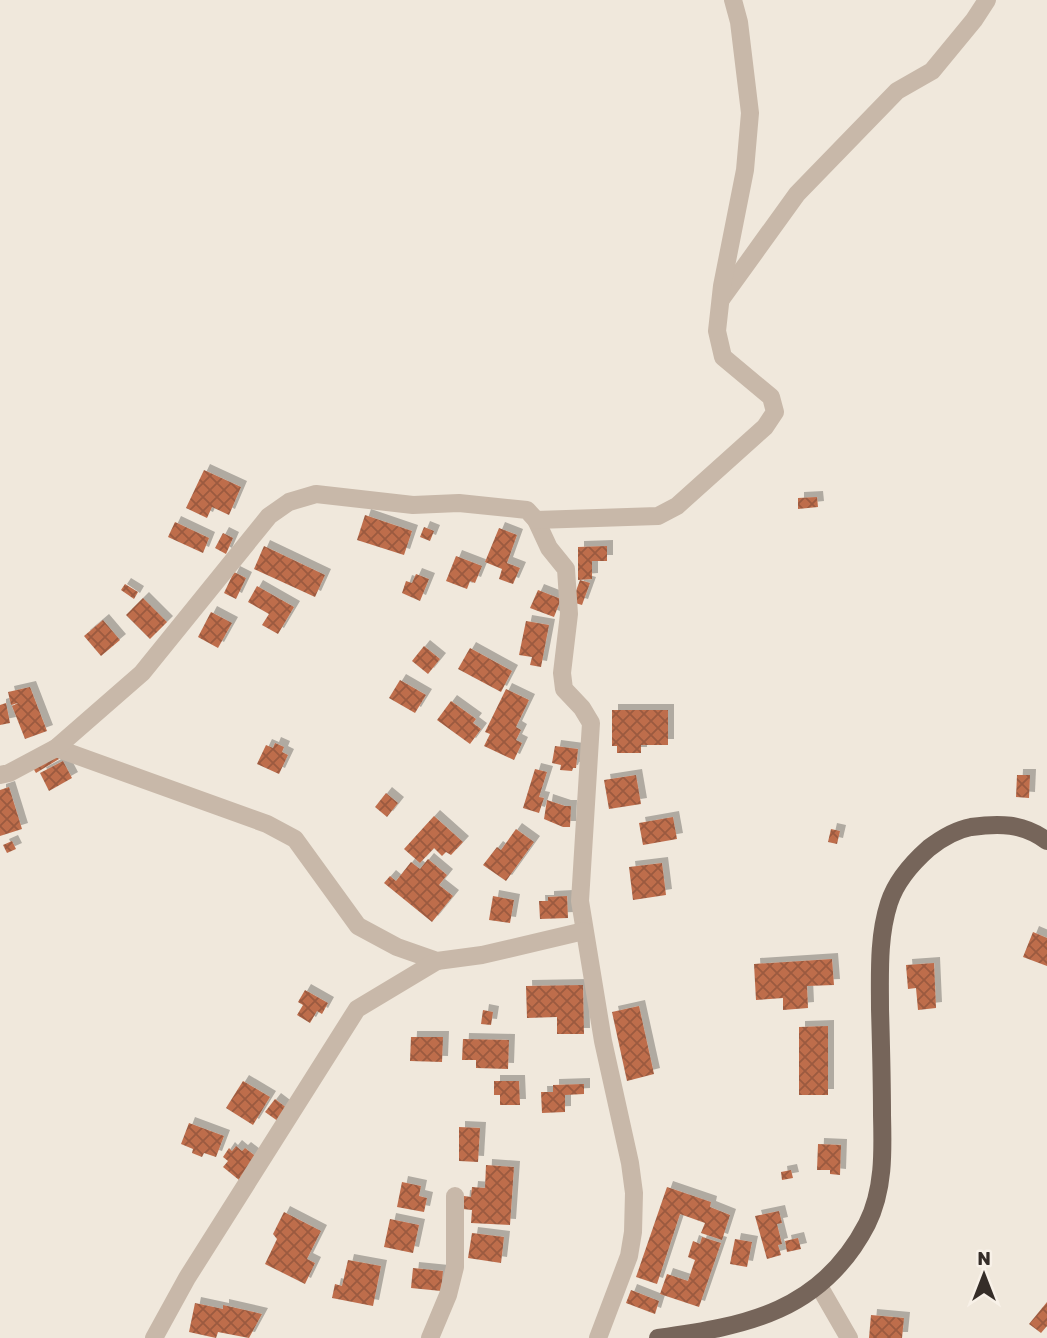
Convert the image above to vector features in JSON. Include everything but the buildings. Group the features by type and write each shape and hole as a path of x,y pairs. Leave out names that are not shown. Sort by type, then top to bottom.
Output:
{"main road":[{"path":"658,1338 747,1322 787,1307 819,1286 842,1262 872,1212 880,1183 883,1153 880,974 883,927 889,901 902,876 920,855 941,838 961,829 1003,824 1020,827 1047,841"}],"street":[{"path":"536,520 658,516 677,506 765,427 775,412 771,397 723,357 717,331 720,300 746,170 750,113 739,22 733,0"},
{"path":"720,300 797,194 897,91 932,71 988,0"},
{"path":"0,775 9,773 55,748 142,673 269,516 289,502 316,494 414,505 460,503 527,510 536,520 549,548 566,569 569,614 562,673 564,689 582,708 591,723 580,901 603,1041 628,1152 634,1194 629,1256 598,1338"},
{"path":"55,748 267,824 295,839 358,926 397,947 437,961"},
{"path":"154,1338 187,1278 358,1009 437,961 482,955 584,931"},
{"path":"430,1338 448,1294 455,1267 455,1196"},
{"path":"819,1286 849,1338"}]}
